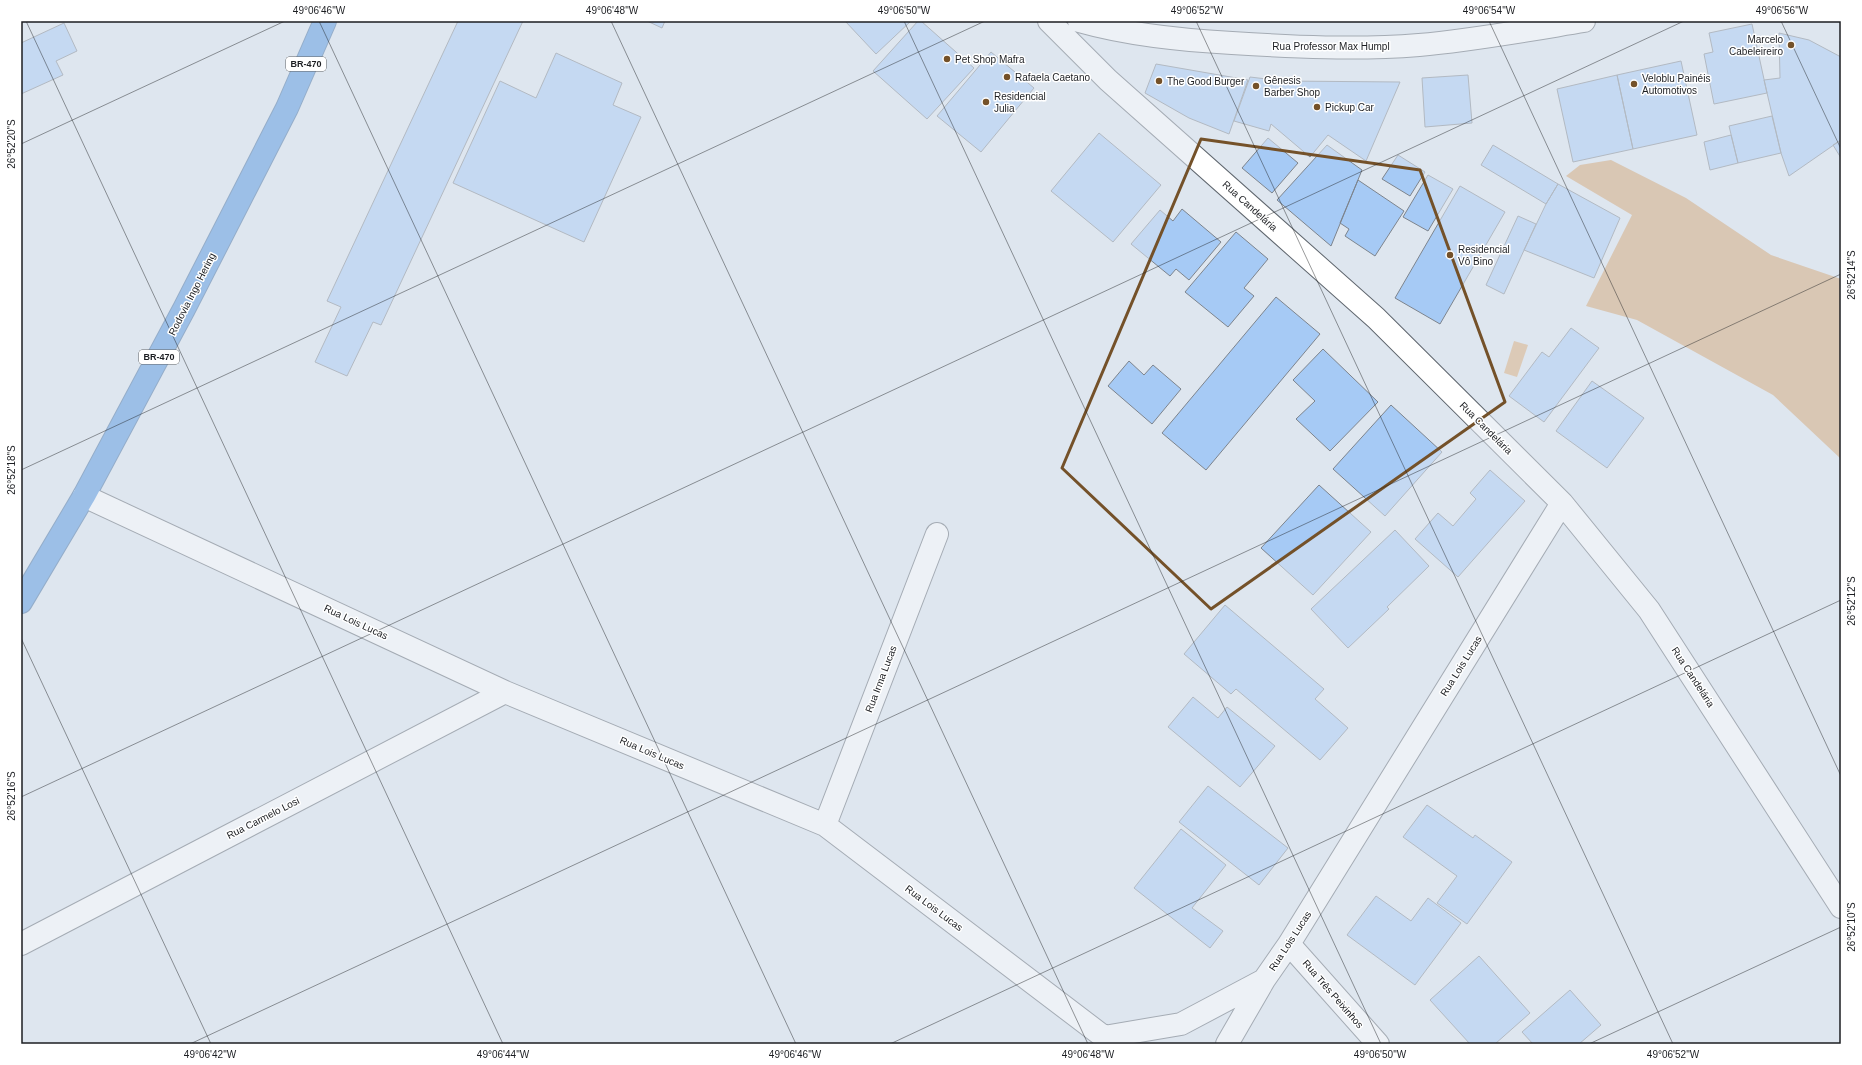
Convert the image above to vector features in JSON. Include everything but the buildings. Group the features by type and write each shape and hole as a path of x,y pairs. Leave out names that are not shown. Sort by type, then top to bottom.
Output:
{"highway":[{"name":"Rodovia Ingo Hering","path":"21,602 84,496 184,309 288,108 325,21"}],"street":[{"name":"Rua Candelária","path":"1049,21 1108,80 1376,318 1562,503 1649,610 1841,907"},
{"name":"Rua Professor Max Humpl","path":"1079,21 1132,32 1201,41 1274,46 1362,47 1418,45 1474,39 1584,21"},
{"name":"Rua Lois Lucas","path":"84,496 505,692 825,825 1106,1041 1181,1024 1264,980 1289,944 1562,503"},
{"name":"Rua Irma Lucas","path":"825,825 937,534"},
{"name":"Rua Carmelo Losi","path":"21,944 505,692"},
{"name":"Rua Três Peixinhos","path":"1289,944 1378,1044"},
{"path":"1227,1044 1264,980"}],"highlighted area":[{"path":"1201,139 1420,170 1505,402 1211,609 1062,468"}],"shaded area":[{"path":"1611,160 1686,198 1771,255 1841,279 1841,459 1773,395 1637,320 1586,306 1632,215 1566,176 1580,165"},
{"path":"1514,341 1528,345 1517,377 1504,373"}],"place":[{"name":"Marcelo Cabeleireiro","path":"1791,45"},
{"name":"Pet Shop Mafra","path":"947,59"},
{"name":"Rafaela Caetano","path":"1007,77"},
{"name":"The Good Burger","path":"1159,81"},
{"name":"Veloblu Painéis Automotivos","path":"1634,84"},
{"name":"Gênesis Barber Shop","path":"1256,86"},
{"name":"Residencial Julia","path":"986,102"},
{"name":"Pickup Car","path":"1317,107"},
{"name":"Residencial Vô Bino","path":"1450,255"}]}
